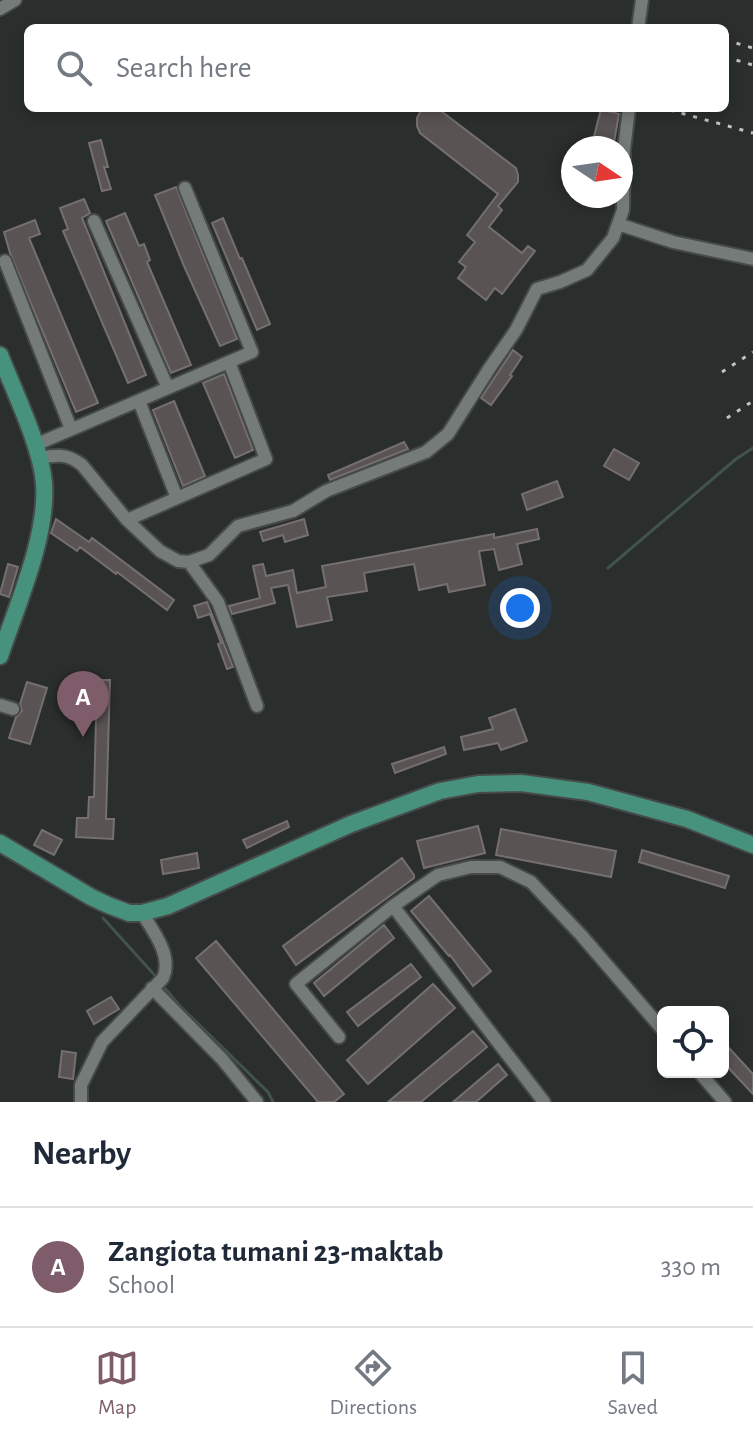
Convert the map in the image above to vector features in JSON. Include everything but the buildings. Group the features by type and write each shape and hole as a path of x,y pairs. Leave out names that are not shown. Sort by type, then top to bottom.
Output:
{"main road":[{"path":"0,355 37,452 44,484 41,529 0,656"},
{"path":"0,843 91,897 129,913 168,906 351,824 440,791 478,784 544,784 588,792 687,819 753,845"}],"street":[{"path":"0,9 15,0"},
{"path":"639,24 642,0"},
{"path":"37,452 74,458 127,520 160,551 178,561 189,562 209,555 238,526 293,511 326,491 426,452 448,434 464,412 516,330 537,289 587,270 613,238 623,210 629,112"},
{"path":"37,452 71,429 252,352 185,188"},
{"path":"94,221 168,388"},
{"path":"618,224 673,242 753,259"},
{"path":"5,261 71,429"},
{"path":"127,520 266,459 229,362"},
{"path":"139,401 177,498"},
{"path":"189,562 218,602 257,706"},
{"path":"339,1037 296,984 393,906 438,875 471,867 500,867 531,882 657,1023"},
{"path":"393,906 544,1102"},
{"path":"81,1102 81,1085 102,1042 166,971 160,942 142,913"},
{"path":"157,983 257,1102"},
{"path":"704,1078 725,1102"}],"waterway":[{"path":"608,568 753,448"},
{"path":"103,918 159,980"},
{"path":"163,986 268,1092 273,1102"}],"railway":[{"path":"729,41 753,48"},
{"path":"729,58 753,65"},
{"path":"677,112 753,133"},
{"path":"722,372 753,352"},
{"path":"727,418 753,401"}],"place":[{"name":"Zangiota tumani 23-maktab","path":"83,737"}]}
